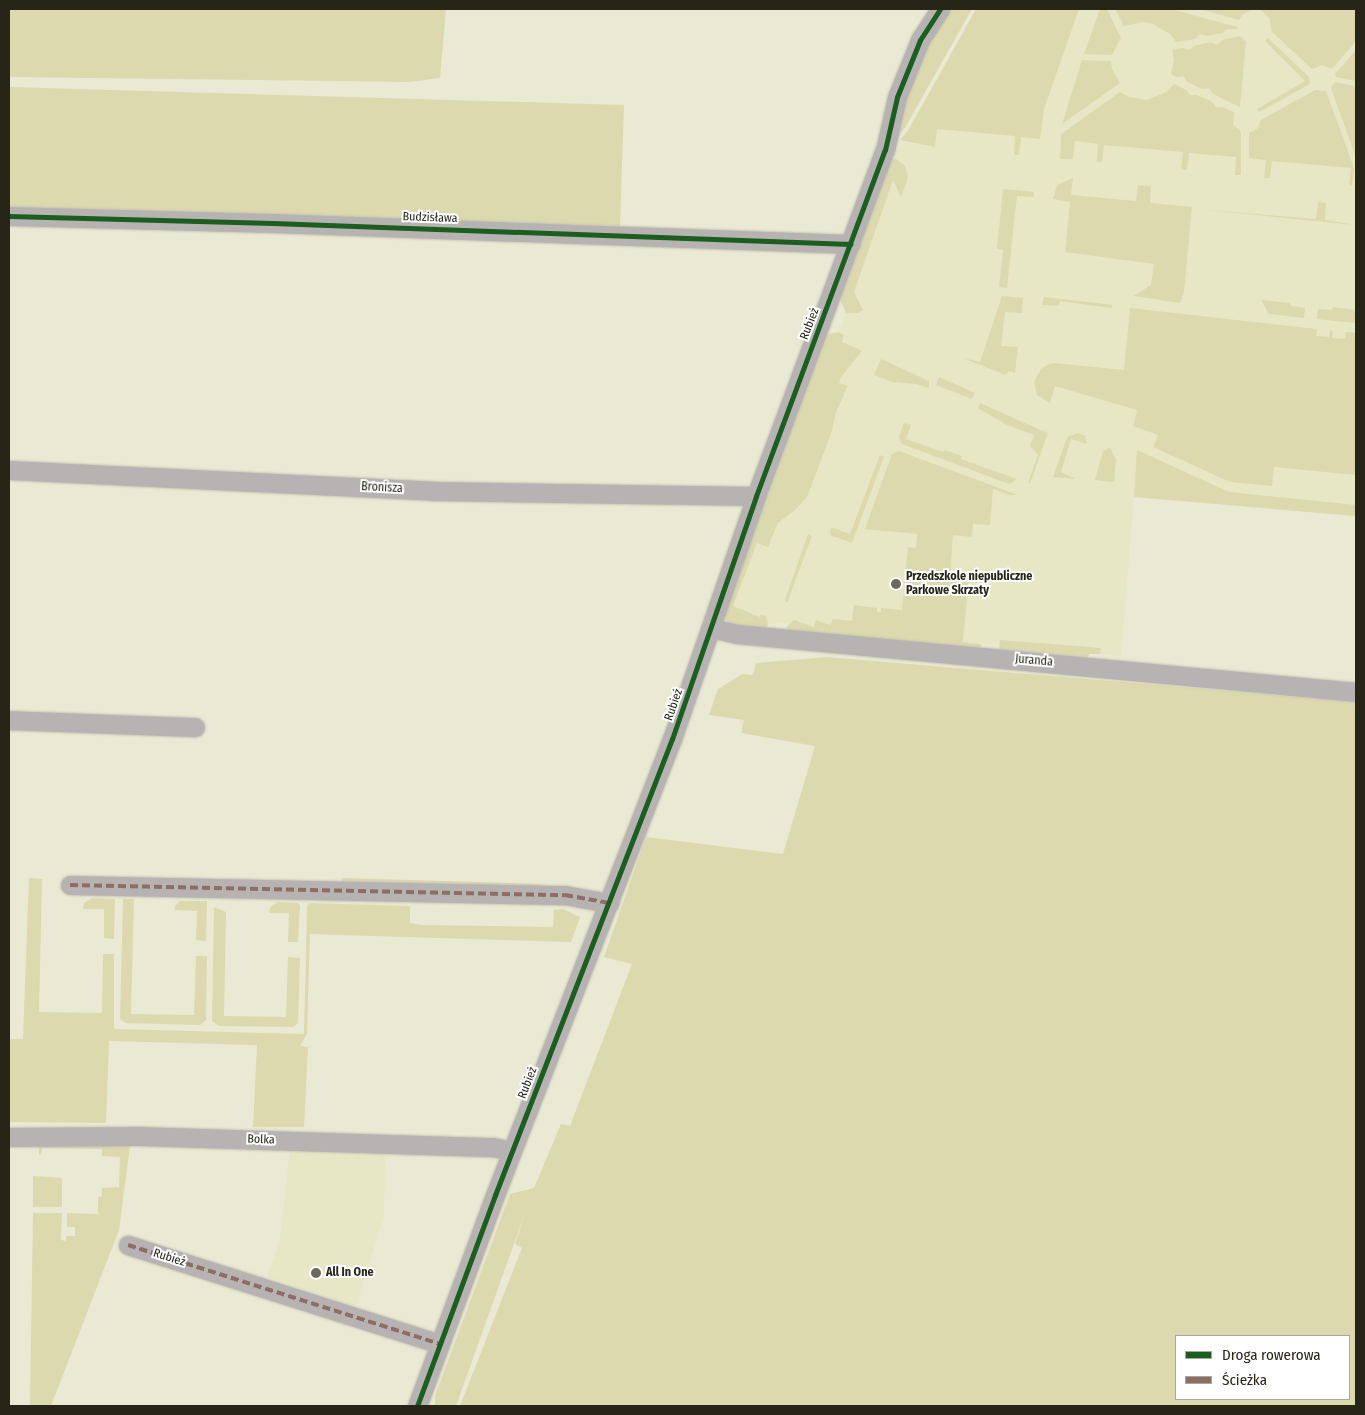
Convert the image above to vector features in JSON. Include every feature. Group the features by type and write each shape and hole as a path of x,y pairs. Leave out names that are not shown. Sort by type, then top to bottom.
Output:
{"street":[{"name":"Rubież","path":"418,1406 512,1151 672,739 756,496 885,150 896,97 920,40 940,9"},
{"name":"Budzisława","path":"9,216 273,223 851,244"},
{"name":"Bronisza","path":"9,470 433,490 756,496"},
{"name":"Juranda","path":"711,628 737,634 1356,692"},
{"path":"9,720 195,727"},
{"path":"70,885 565,895 608,903"},
{"name":"Bolka","path":"9,1137 158,1137 493,1147 512,1151"},
{"name":"Rubież","path":"128,1245 440,1344"}],"shaded area":[{"path":"9,9 446,9 440,78 409,82 9,77"},
{"path":"949,9 972,9 906,126 897,137 895,136 916,71"},
{"path":"976,9 1079,9 1044,109 1040,139 1021,137 1019,155 1014,155 1015,136 937,129 935,147 900,140 909,129"},
{"path":"986,9 1356,9 1356,516 1134,497 1121,656 796,627 788,623 762,624 729,613 831,338 838,332 843,322 846,313 844,303 901,141 911,142"},
{"path":"1100,9 1107,9 1121,38 1112,55 1084,54"},
{"path":"1115,9 1171,9 1237,27 1238,29 1227,29 1222,33 1207,36 1200,34 1195,39 1176,42 1170,34 1153,24 1143,22 1124,26"},
{"path":"1200,9 1253,9 1242,15 1239,20"},
{"path":"1260,9 1356,9 1356,41 1332,69 1322,65 1312,69 1271,31 1270,19"},
{"path":"1240,36 1246,42 1240,107 1213,94 1209,88 1202,89 1187,82 1183,76 1176,77 1171,74 1174,60 1172,50 1182,48 1189,50 1194,46 1210,42 1217,45 1222,40"},
{"path":"1268,38 1309,77 1310,84 1259,112 1257,109 1305,81 1265,41"},
{"path":"1356,50 1356,81 1336,77 1335,74"},
{"path":"1082,60 1111,61 1112,69 1120,83 1062,124"},
{"path":"1335,82 1356,86 1356,158 1331,88"},
{"path":"1174,84 1186,90 1190,95 1197,95 1211,101 1216,107 1222,107 1234,112 1233,124 1241,132 1241,175 1235,175 1236,157 1189,153 1187,170 1181,170 1183,152 1104,145 1102,162 1097,162 1098,144 1075,141 1073,159 1060,159 1061,134 1120,92 1129,97 1147,100 1166,92"},
{"path":"9,87 624,105 620,226 9,208"},
{"path":"1315,90 1326,91 1354,168 1352,186 1349,186 1351,168 1272,161 1270,178 1264,178 1266,160 1249,158 1249,133 1257,129 1261,120"},
{"path":"895,158 905,166 908,178 901,197 893,180 854,292 863,310 858,313 846,313 839,297 886,160"},
{"path":"1073,178 1071,195 1136,201 1138,185 1151,186 1150,203 1192,207 1184,292 1180,303 1133,296 1151,285 1154,264 1065,252 1070,202 1053,199 1057,185"},
{"path":"1003,189 1034,192 1034,197 1017,196 1007,288 999,287 1003,250 997,249"},
{"path":"1318,202 1326,203 1325,220 1356,225 1196,209 1316,219"},
{"path":"1002,296 1023,298 1022,313 1005,312 1001,346 1018,347 1015,373 1009,371 1005,375 963,358 980,362"},
{"path":"1044,297 1113,305 1111,308 1060,301 1059,306 1042,305"},
{"path":"1261,300 1290,303 1291,306 1305,308 1304,318 1269,314"},
{"path":"1333,307 1356,310 1356,323 1317,319 1318,309 1332,310"},
{"path":"1130,308 1317,329 1316,336 1329,337 1330,330 1333,331 1332,338 1345,339 1346,332 1356,333 1356,475 1274,467 1272,486 1230,482 1153,447 1158,435 1133,426 1137,410 1055,386 1050,403 1037,395 1034,382 1041,369 1047,365 1054,363 1124,370"},
{"path":"838,332 844,335 842,342 862,351 841,377 839,383 848,386 836,412 832,431 807,497 796,509 778,523 768,547 757,543 733,606 760,617 761,614 765,616 768,622 767,629 729,625 721,614 825,335"},
{"path":"881,359 929,381 929,388 916,384 892,382 874,375"},
{"path":"939,377 975,393 972,399 936,385"},
{"path":"980,403 1048,433 1030,484 1028,483 1038,455 1030,446 1034,435 1005,424 978,408"},
{"path":"904,423 911,425 906,439 943,452 945,450 962,456 961,459 1017,479 1010,484 1006,483 902,444 899,437"},
{"path":"1078,433 1085,436 1087,444 1071,439 1061,472 1076,479 1053,477 1066,440 1069,436"},
{"path":"1110,447 1116,459 1114,482 1095,480 1103,451"},
{"path":"1137,450 1229,492 1356,505 1356,516 1134,497"},
{"path":"899,451 1018,495 1010,495 993,489 990,525 973,524 972,537 953,535 950,576 969,578 963,642 981,644 980,649 788,631 786,627 794,620 814,627 816,620 830,625 833,619 852,621 854,605 877,608 877,612 881,612 881,608 902,610 908,547 916,548 917,534 865,529 892,454"},
{"path":"880,455 884,457 852,543 830,535 831,527 850,534"},
{"path":"808,534 812,536 787,603 785,600"},
{"path":"1000,640 1101,648 1100,654 1089,654 1088,658 999,651"},
{"path":"827,657 1356,702 1356,1406 460,1406 522,1248 515,1244 526,1210 456,1406 435,1406 435,1396 510,1194 534,1188 561,1124 570,1126 632,964 604,957 646,837 783,854 815,746 741,733 744,720 709,715 718,689 742,674 753,675 756,663"},
{"path":"29,878 42,879 39,1012 102,1013 103,954 114,954 114,1029 304,1034 307,906 309,903 410,906 410,923 423,925 553,927 554,910 563,909 580,917 571,942 310,934 307,1034 300,1046 308,1047 304,1127 253,1127 257,1045 109,1041 106,1123 9,1122 9,1039 23,1039"},
{"path":"342,878 542,884 522,889 341,886"},
{"path":"92,898 115,899 114,939 104,938 104,909 83,909 84,903"},
{"path":"123,899 134,899 131,1014 194,1015 196,956 207,956 206,1020 200,1025 126,1023 120,1019"},
{"path":"180,901 207,901 206,941 196,940 197,911 175,910 175,906"},
{"path":"278,902 298,903 300,906 298,942 288,942 289,913 269,913 270,907"},
{"path":"214,907 226,912 224,1016 286,1017 288,957 300,958 298,1023 293,1027 219,1026 212,1021"},
{"path":"9,1144 130,1146 119,1230 51,1406 30,1406 33,1213 62,1213 61,1240 66,1241 66,1236 75,1236 75,1227 67,1227 67,1213 98,1214 98,1197 102,1196 102,1188 119,1187 120,1157 102,1156 102,1149 42,1148 41,1155 39,1155 39,1147 9,1146"},
{"path":"290,1149 385,1155 384,1217 356,1306 267,1277 280,1239"},
{"path":"33,1176 62,1178 62,1207 33,1207"}],"marked path":[{"path":"70,885 565,895 609,903"},
{"path":"128,1245 440,1344"}],"cycle path":[{"path":"417,1406 495,1195 672,739 756,496 885,150 897,97 920,40 940,9"},
{"path":"9,216 273,223 851,244"}],"place":[{"name":"Przedszkole niepubliczne Parkowe Skrzaty","path":"896,584"},
{"name":"All In One","path":"316,1273"}]}
